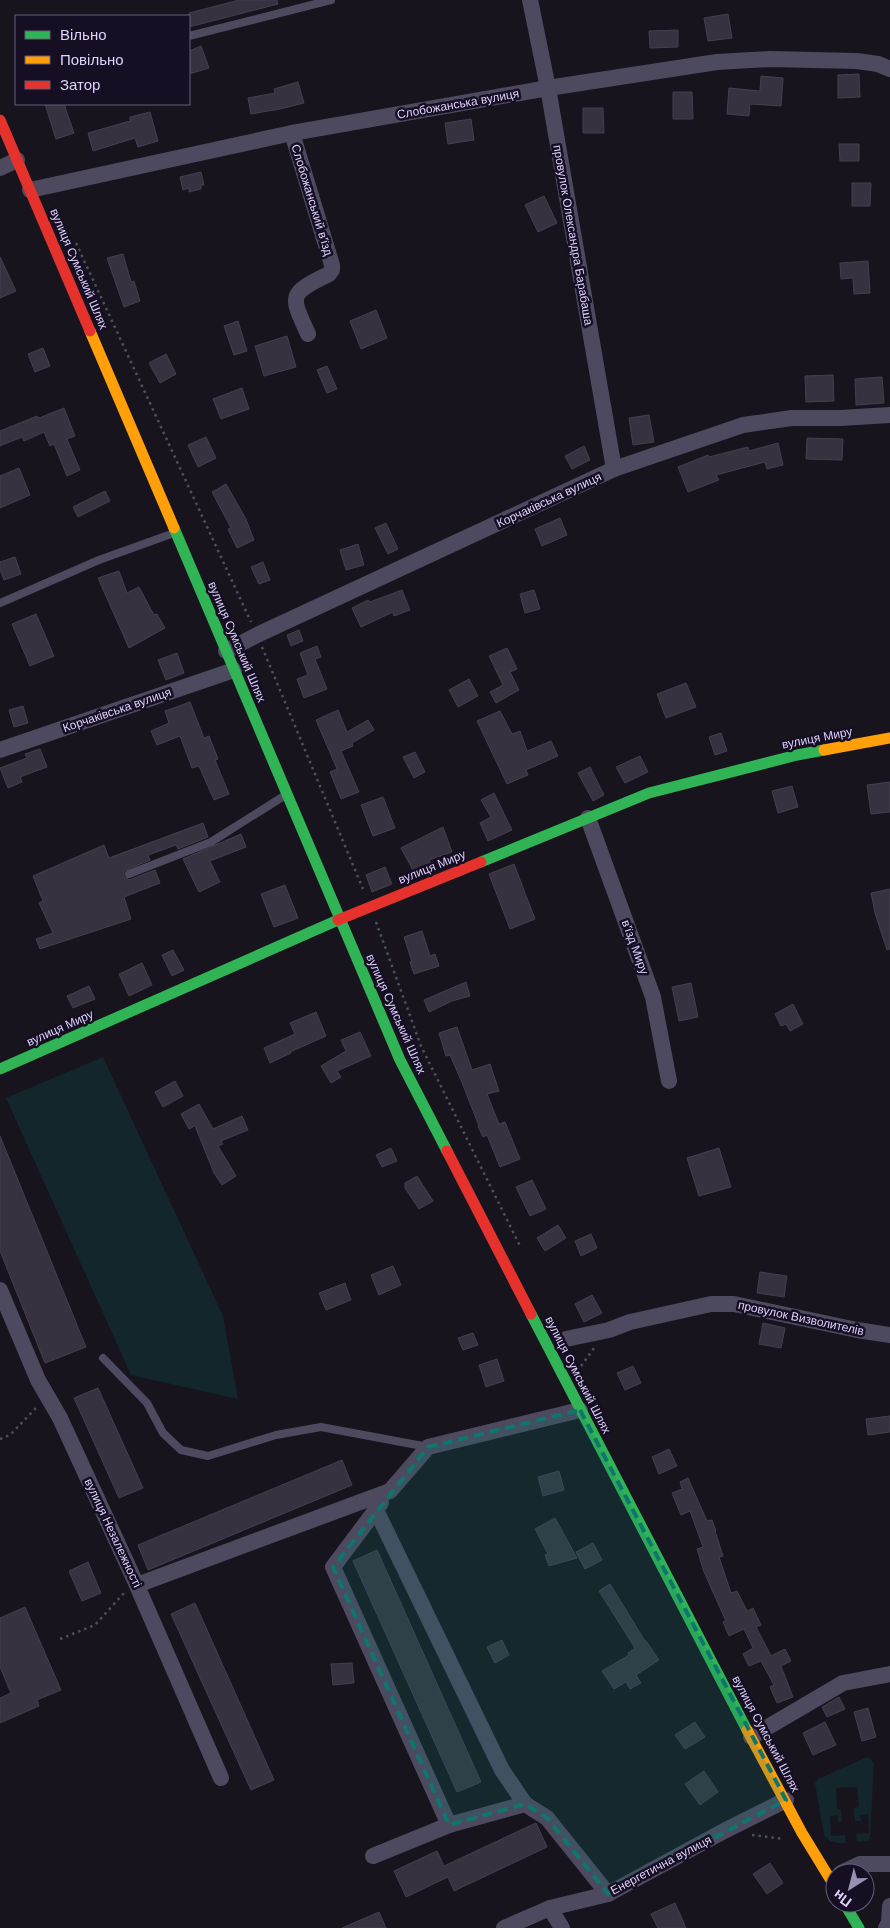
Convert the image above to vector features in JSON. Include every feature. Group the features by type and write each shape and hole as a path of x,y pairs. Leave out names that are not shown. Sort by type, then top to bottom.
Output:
{"main road":[{"name":"вулиця Сумський Шлях","path":"0,120 400,1060 750,1737 825,1863"},
{"name":"вулиця Миру","path":"0,1069 340,919 649,793 705,777 797,755 890,738"},
{"path":"850,1913 859,1928"}],"street":[{"name":"провулок Олександра Барабаша","path":"530,0 548,88 614,470"},
{"name":"Слобожанська вулиця","path":"30,190 292,134 548,88 717,62 770,59 858,61 878,64 890,69"},
{"name":"Слобожанський в'їзд","path":"292,134 332,265 332,270 328,274 301,290 295,298 296,307 308,334"},
{"path":"0,168 17,160"},
{"name":"Корчаківська вулиця","path":"226,651 614,470 743,425 792,418 890,415"},
{"name":"Корчаківська вулиця","path":"0,750 234,670"},
{"name":"в'їзд Миру","path":"588,818 653,997 669,1081"},
{"name":"вулиця Незалежності","path":"0,1290 38,1380 46,1397 60,1418 136,1583 221,1778"},
{"name":"провулок Визволителів","path":"566,1339 609,1330 630,1322 711,1304 734,1304 857,1330 890,1334"},
{"path":"449,1825 333,1567 390,1491 428,1447 580,1410"},
{"path":"136,1583 390,1491"},
{"path":"376,1510 502,1770 525,1804 546,1818 608,1894"},
{"path":"750,1737 843,1683 890,1674"},
{"name":"Енергетична вулиця","path":"504,1928 550,1908 608,1894 724,1831 786,1800"},
{"path":"373,1856 449,1825 525,1804"},
{"path":"875,1864 890,1864"},
{"path":"886,1928 889,1922 890,1906"},
{"path":"550,1908 562,1928"}],"lane":[{"path":"190,36 331,0"},
{"path":"0,604 99,560 176,532"},
{"path":"129,874 211,842 288,794"},
{"path":"103,1358 147,1402 163,1433 181,1450 208,1456 276,1435 322,1427 428,1447"}],"path":[{"path":"74,239 257,635 370,907 421,1046 522,1250"},
{"path":"565,1382 609,1330"},
{"path":"566,1339 580,1366"},
{"path":"0,1439 10,1435 46,1397"},
{"path":"60,1639 95,1625 136,1583"}],"highlighted area":[{"path":"580,1410 786,1800 608,1894 547,1818 525,1804 449,1825 333,1567 428,1447"}],"green space":[{"path":"103,1057 223,1316 238,1399 131,1375 6,1098"},
{"path":"867,1757 874,1764 870,1837 868,1841 857,1842 856,1834 869,1833 868,1814 860,1815 861,1821 855,1821 854,1808 859,1807 857,1787 836,1788 837,1809 841,1809 842,1822 838,1822 837,1815 830,1816 831,1836 845,1835 846,1843 836,1843 824,1835 815,1783 818,1779"}],"building":[{"path":"239,0 277,0 278,4 190,27 189,13"},
{"path":"728,14 732,38 708,41 704,18"},
{"path":"678,30 678,47 650,48 649,31"},
{"path":"201,46 209,68 190,74 190,51"},
{"path":"859,74 860,97 838,98 838,75"},
{"path":"761,76 783,78 781,106 750,104 749,116 727,114 729,88 760,91"},
{"path":"298,82 304,103 251,114 248,98 275,93 274,89"},
{"path":"673,92 692,92 693,119 673,119"},
{"path":"45,105 64,105 74,133 56,139"},
{"path":"583,108 603,108 604,133 583,133"},
{"path":"150,112 158,141 138,147 135,138 93,151 88,133 130,121 130,117"},
{"path":"471,119 474,140 448,144 445,123"},
{"path":"839,144 859,144 859,161 840,161"},
{"path":"201,172 204,185 201,185 201,189 189,192 189,188 183,190 180,177"},
{"path":"852,183 871,183 870,206 852,206"},
{"path":"544,196 557,223 538,232 525,205"},
{"path":"123,254 131,282 134,281 140,301 124,307 107,258"},
{"path":"0,257 16,291 0,298"},
{"path":"868,261 870,293 854,294 853,278 841,279 840,263"},
{"path":"376,310 387,338 361,349 350,321"},
{"path":"238,321 247,351 234,355 224,326"},
{"path":"287,336 296,367 264,376 255,346"},
{"path":"43,348 50,366 35,372 28,354"},
{"path":"166,354 176,374 160,383 149,363"},
{"path":"327,366 337,389 327,393 317,370"},
{"path":"833,375 834,401 806,402 805,376"},
{"path":"882,377 884,403 856,405 855,379"},
{"path":"242,388 249,409 221,419 213,399"},
{"path":"64,408 75,436 67,439 80,470 67,476 54,444 50,446 44,432 24,441 22,437 0,446 0,431 37,416 39,418"},
{"path":"649,415 654,442 633,445 629,418"},
{"path":"206,437 216,458 198,467 188,445"},
{"path":"807,438 843,439 842,460 806,459"},
{"path":"778,443 783,465 767,469 765,462 716,475 719,480 688,492 678,467 708,455 709,457 748,447 749,451"},
{"path":"584,446 590,460 572,469 565,456"},
{"path":"19,468 30,495 0,508 0,476"},
{"path":"226,484 246,519 254,540 237,548 228,529 231,528 212,492"},
{"path":"105,491 110,501 78,517 73,507"},
{"path":"560,518 567,535 542,546 535,529"},
{"path":"386,523 398,549 388,554 375,528"},
{"path":"358,544 364,565 346,570 340,550"},
{"path":"15,557 21,574 4,580 0,569 0,562"},
{"path":"263,562 270,580 259,584 251,567"},
{"path":"119,571 127,593 139,587 154,615 157,614 165,628 129,648 98,578"},
{"path":"402,590 410,610 394,616 393,612 361,627 352,608 368,600 370,602"},
{"path":"534,590 540,609 525,613 520,594"},
{"path":"36,614 54,656 30,666 12,624"},
{"path":"299,630 303,641 291,646 287,635"},
{"path":"317,646 321,657 315,659 327,689 304,698 297,679 308,675 300,653"},
{"path":"507,648 517,669 510,672 519,690 496,703 490,692 503,685 489,656"},
{"path":"177,653 184,673 166,680 158,660"},
{"path":"469,679 478,696 458,707 449,690"},
{"path":"686,683 696,707 666,718 657,694"},
{"path":"190,702 204,738 209,736 218,759 215,760 229,794 214,800 199,766 192,768 180,736 157,745 151,731 169,723 165,711"},
{"path":"23,706 28,723 14,727 9,710"},
{"path":"338,710 347,732 368,720 374,730 352,743 353,746 341,751 359,792 341,799 330,772 337,769 316,720"},
{"path":"500,711 512,734 520,731 527,751 551,741 558,756 526,770 528,775 507,784 477,721"},
{"path":"721,733 727,751 715,755 709,737"},
{"path":"40,749 47,767 20,777 22,782 8,788 0,768 27,758 25,754"},
{"path":"415,752 425,772 414,778 403,757"},
{"path":"640,756 648,772 625,783 616,767"},
{"path":"590,767 604,795 593,801 578,773"},
{"path":"890,782 890,812 871,814 867,785"},
{"path":"792,786 798,807 778,813 772,791"},
{"path":"494,793 512,830 488,841 480,823 491,817 481,800"},
{"path":"383,797 395,828 373,836 361,805"},
{"path":"203,823 208,837 178,849 176,845 148,855 150,860 124,871 124,876 129,880 155,870 160,883 124,897 131,919 40,949 36,939 53,933 39,903 43,901 33,876 104,845 109,858"},
{"path":"443,827 452,852 429,860 433,867 415,874 401,848"},
{"path":"241,834 246,847 210,861 220,882 199,892 183,859"},
{"path":"514,864 535,919 510,929 489,874"},
{"path":"385,867 392,884 372,892 366,875"},
{"path":"285,885 298,918 274,927 261,894"},
{"path":"890,889 890,949 887,950 875,913 871,893"},
{"path":"422,931 430,956 435,954 439,966 414,974 404,937"},
{"path":"173,950 184,970 172,976 162,955"},
{"path":"142,963 152,985 129,996 119,974"},
{"path":"466,982 470,996 452,1001 429,1012 424,1000"},
{"path":"691,983 698,1017 679,1021 672,987"},
{"path":"89,986 95,999 73,1008 67,996"},
{"path":"793,1004 803,1024 790,1031 786,1024 781,1026 775,1014"},
{"path":"316,1012 326,1036 270,1063 264,1048 295,1034 290,1023"},
{"path":"457,1027 472,1070 490,1064 499,1091 487,1094 499,1124 505,1122 520,1159 500,1167 487,1135 483,1137 478,1126 450,1055 446,1056 439,1033"},
{"path":"360,1032 371,1056 337,1071 341,1077 331,1083 321,1066 346,1051 341,1040"},
{"path":"175,1081 183,1096 163,1107 155,1092"},
{"path":"199,1104 213,1129 242,1116 248,1130 221,1141 223,1144 218,1146 236,1176 222,1185 214,1173 195,1126 189,1129 181,1114"},
{"path":"0,1136 86,1347 45,1363 0,1251"},
{"path":"391,1148 397,1161 382,1167 376,1155"},
{"path":"719,1148 731,1187 699,1196 687,1158"},
{"path":"417,1176 433,1201 419,1209 405,1188 405,1183"},
{"path":"532,1180 546,1209 530,1216 516,1187"},
{"path":"558,1225 566,1238 545,1251 537,1238"},
{"path":"591,1234 597,1248 581,1256 575,1241"},
{"path":"393,1266 401,1285 379,1295 371,1275"},
{"path":"760,1272 787,1276 784,1297 757,1293"},
{"path":"345,1283 351,1300 326,1310 319,1293"},
{"path":"592,1295 602,1313 584,1322 575,1304"},
{"path":"763,1323 785,1328 781,1348 759,1344"},
{"path":"473,1333 478,1345 463,1350 458,1338"},
{"path":"497,1359 504,1381 486,1387 479,1365"},
{"path":"633,1366 641,1383 625,1390 617,1373"},
{"path":"98,1388 143,1488 119,1498 74,1398"},
{"path":"890,1416 890,1432 868,1435 866,1419"},
{"path":"669,1449 677,1466 659,1474 652,1457"},
{"path":"342,1460 352,1485 148,1570 138,1545"},
{"path":"559,1471 564,1490 543,1496 538,1477"},
{"path":"688,1478 707,1521 712,1520 723,1556 719,1557 731,1593 737,1591 747,1611 753,1608 761,1625 756,1627 771,1656 785,1649 791,1661 781,1666 793,1697 777,1703 770,1687 774,1685 761,1661 749,1666 743,1654 753,1648 744,1629 729,1636 723,1622 726,1621 704,1572 697,1549 703,1547 690,1511 681,1515 672,1493 682,1489 680,1482"},
{"path":"555,1518 577,1558 549,1566 545,1555 548,1554 535,1529"},
{"path":"593,1543 602,1560 585,1569 576,1552"},
{"path":"377,1550 481,1782 457,1792 353,1561"},
{"path":"88,1562 101,1593 82,1601 69,1571"},
{"path":"610,1584 659,1660 636,1675 641,1683 630,1689 626,1682 614,1689 602,1671 629,1655 628,1653 635,1648 599,1591"},
{"path":"195,1603 274,1780 251,1790 171,1614"},
{"path":"25,1607 61,1690 37,1700 39,1706 0,1723 0,1698 11,1693 0,1667 0,1618"},
{"path":"502,1640 509,1655 495,1663 487,1647"},
{"path":"352,1663 354,1683 333,1685 331,1664"},
{"path":"839,1697 845,1709 827,1717 822,1707"},
{"path":"868,1708 876,1737 862,1741 854,1712"},
{"path":"695,1722 705,1737 685,1749 675,1735"},
{"path":"825,1722 836,1745 813,1755 803,1733"},
{"path":"704,1771 718,1792 700,1805 685,1784"},
{"path":"536,1823 547,1847 454,1891 448,1877 406,1897 394,1871 437,1851 444,1866"},
{"path":"770,1863 783,1883 767,1894 753,1874"},
{"path":"675,1903 686,1928 658,1928 651,1914"},
{"path":"379,1912 386,1928 342,1928"}],"traffic: fast":[{"path":"174,528 400,1060 447,1151"},
{"path":"481,862 649,793 797,755 824,750"},
{"path":"0,1069 338,920"},
{"path":"531,1314 747,1730"},
{"path":"850,1913 859,1928"}],"traffic: slow":[{"path":"90,331 174,528"},
{"path":"824,750 890,738"},
{"path":"747,1730 802,1833 825,1871"}],"traffic: jam":[{"path":"0,120 90,331"},
{"path":"338,920 481,862"},
{"path":"447,1151 531,1314"}]}
